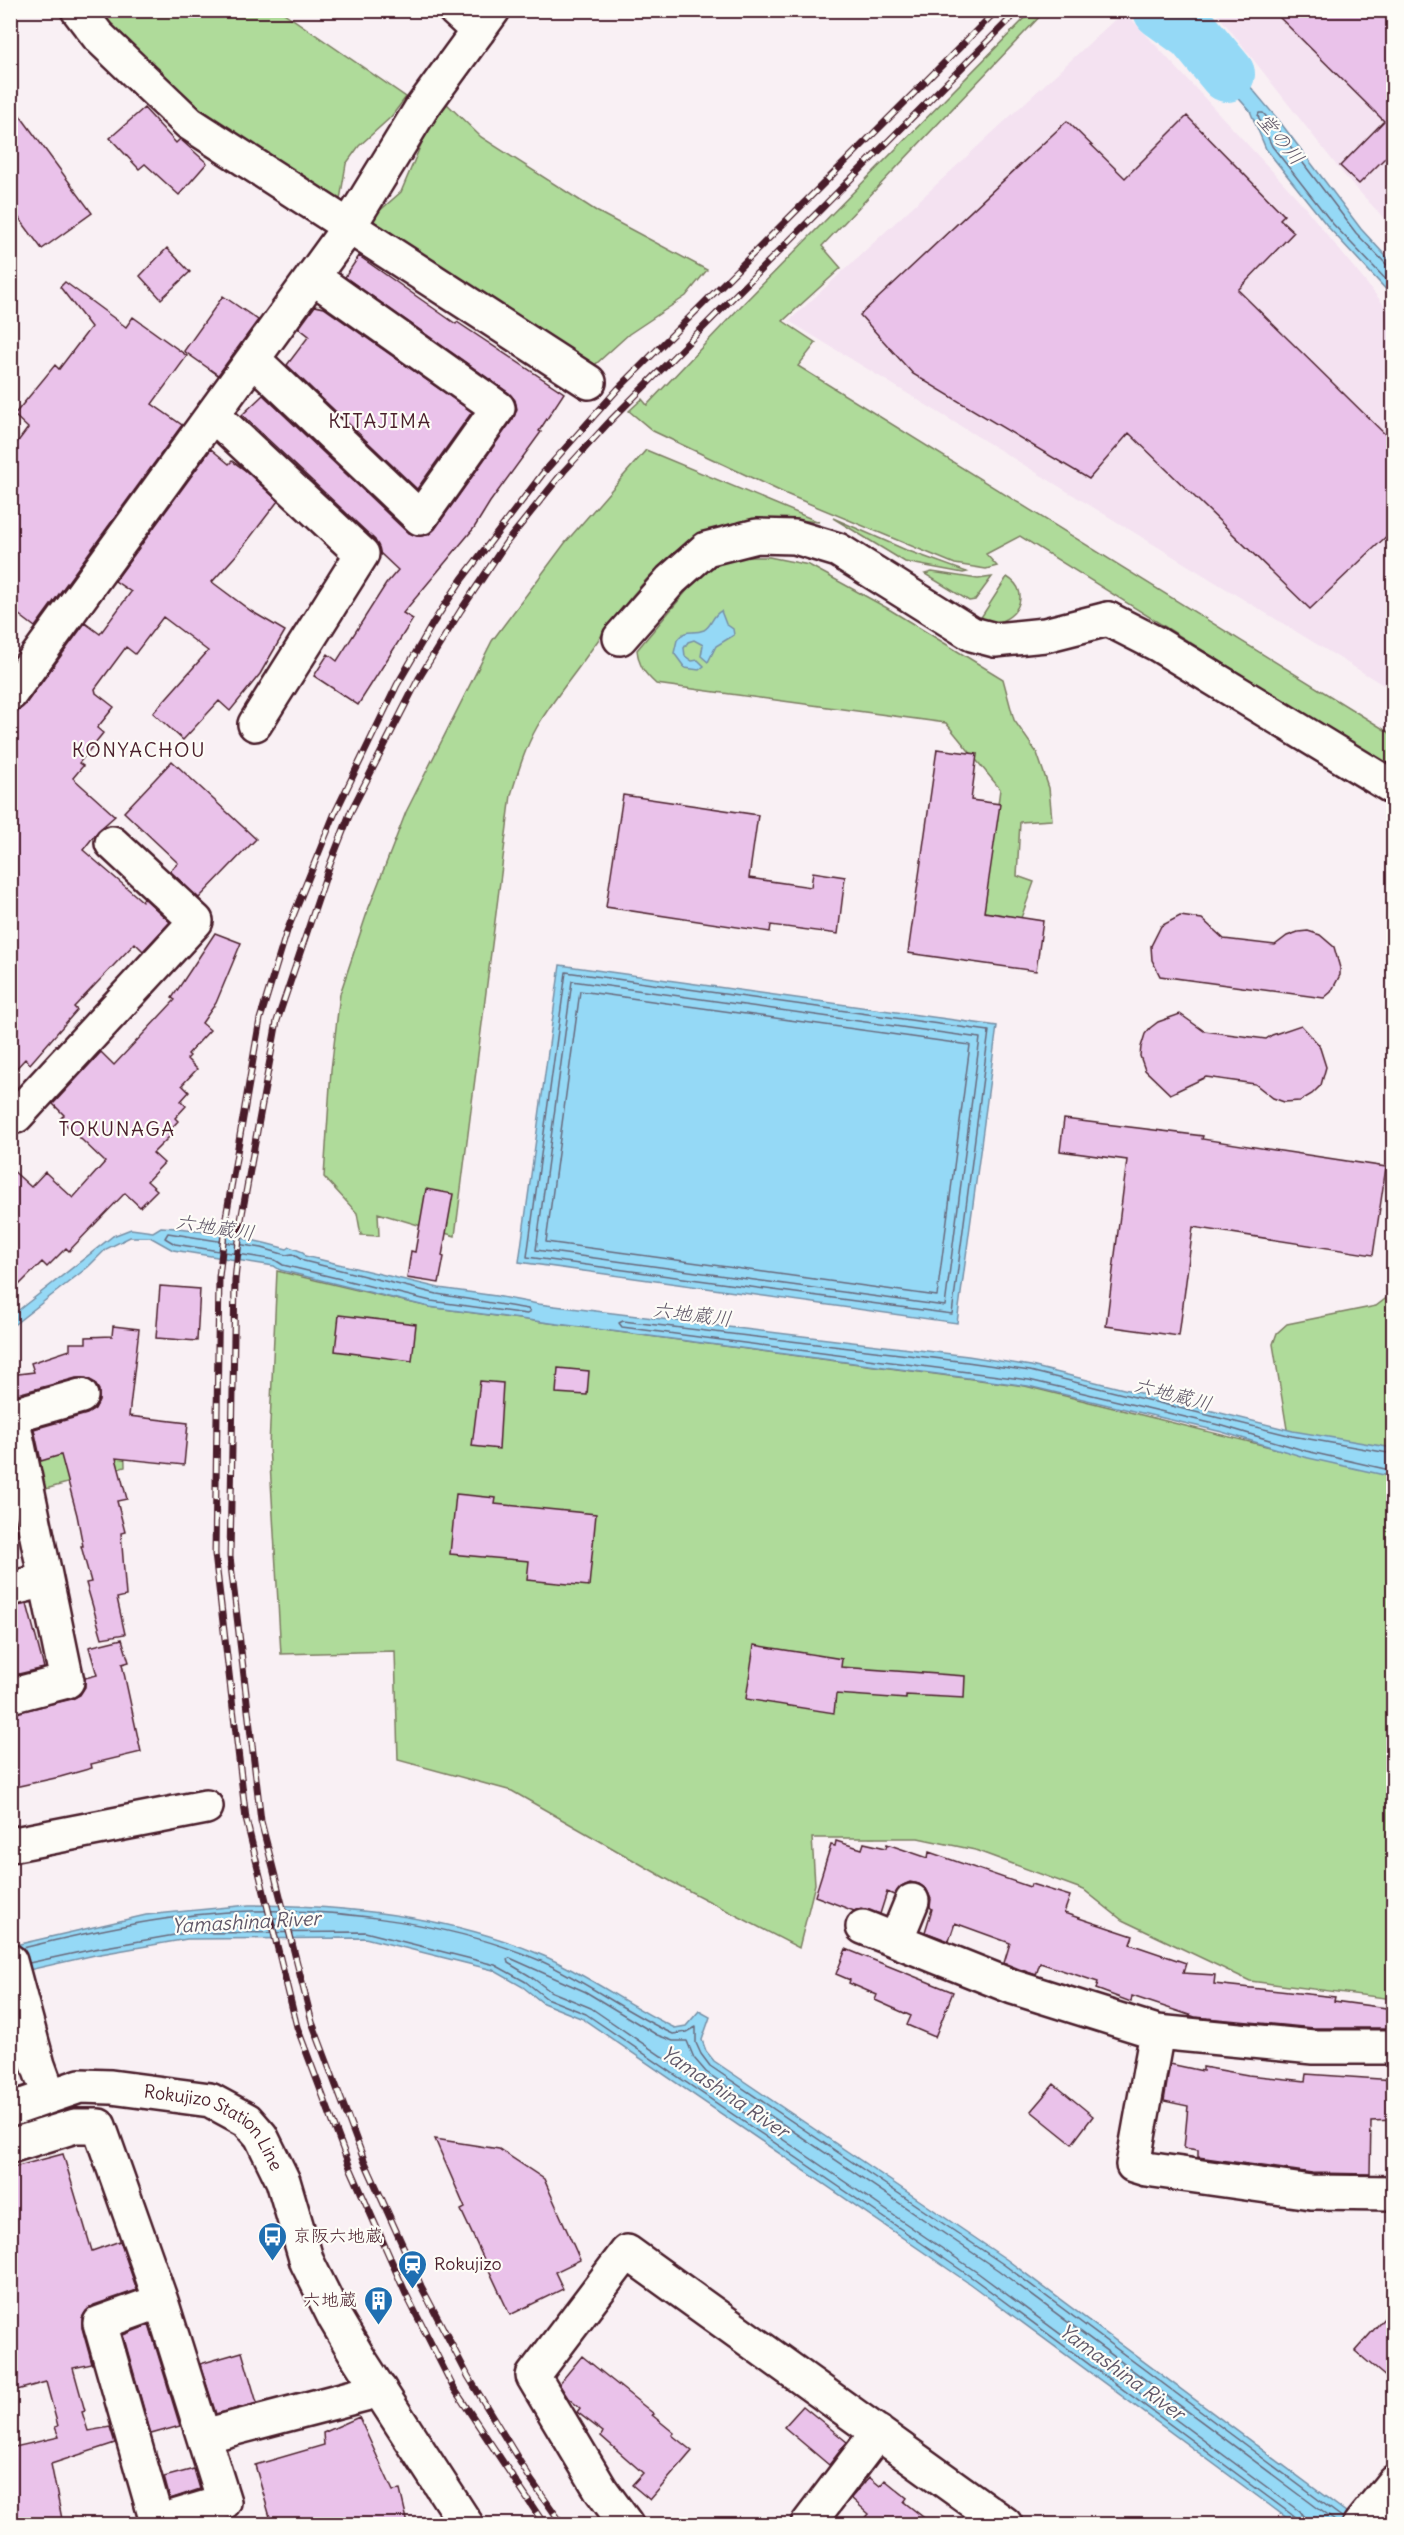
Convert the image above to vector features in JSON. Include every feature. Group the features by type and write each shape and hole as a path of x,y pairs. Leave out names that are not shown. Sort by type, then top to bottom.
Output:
{"street":[{"path":"78,10 98,36 189,123 589,382"},
{"path":"10,693 348,228 476,17"},
{"path":"253,359 420,518 498,408 313,277"},
{"path":"213,415 362,554 255,724"},
{"path":"620,638 671,580 706,549 758,536 795,537 838,550 972,634 995,640 1045,635 1107,619 1157,644 1394,788"},
{"path":"10,1113 16,1116 196,921 112,843"},
{"path":"10,1696 67,1681 11,1416 81,1396"},
{"path":"10,1589 46,1580"},
{"path":"10,1845 206,1807"},
{"path":"896,1940 912,1901"},
{"path":"862,1927 1012,1987 1157,2032 1314,2047 1394,2047"},
{"path":"10,1961 44,2080"},
{"path":"1157,2032 1133,2165 1146,2169 1311,2192 1394,2193"},
{"name":"Rokujizo Station Line","path":"10,2109 44,2080 210,2100 247,2120 261,2136 283,2181 307,2262 326,2299 358,2358 466,2524"},
{"path":"10,2146 75,2126 99,2126 162,2301 224,2502 157,2522 100,2323 162,2301"},
{"path":"626,2524 601,2490 533,2376 627,2252 1005,2524"},
{"path":"204,2436 380,2390"},
{"path":"808,2524 878,2432"},
{"path":"1360,2524 1394,2482"}],"shaded area":[{"path":"1124,11 1299,200 1393,316 1393,691 789,321"},
{"path":"1215,11 1393,11 1393,228 1344,175"}],"green space":[{"path":"94,11 281,11 406,97 391,117 359,146 346,164 340,200 331,203 174,97"},
{"path":"1032,11 1045,11 822,246 841,268 783,321 816,343 798,366 1393,735 1393,769 1020,536 986,554 997,566 986,569 955,564 786,494 653,431 629,411 642,399 647,405 741,306"},
{"path":"444,101 481,137 598,212 707,270 686,296 629,334 587,372 368,221 401,192 428,128"},
{"path":"646,450 819,522 751,520 724,525 692,540 673,554 638,589 542,719 525,752 511,795 455,1236 378,1213 379,1236 361,1235 357,1213 324,1177 331,1070 340,994 368,910 406,812 492,641 565,543"},
{"path":"833,518 906,550 967,572 905,562"},
{"path":"732,557 769,557 809,565 887,608 1003,679 1014,720 1037,753 1049,788 1052,820 1020,822 1017,876 1034,882 1021,918 984,912 1000,789 946,723 656,684 645,673 637,650 700,575"},
{"path":"932,572 978,579 992,577 975,600 969,601 925,574"},
{"path":"1007,577 1019,591 1018,607 1006,619 987,623 980,619"},
{"path":"277,1271 429,1307 1025,1386 1286,1451 1287,1429 1273,1344 1277,1333 1287,1324 1376,1306 1393,1293 1393,1999 1250,1981 1122,1920 1084,1890 975,1850 918,1838 812,1838 815,1884 799,1948 672,1882 512,1791 398,1760 395,1651 281,1654 269,1446"},
{"path":"124,1429 125,1467 42,1490 37,1459"}],"water":[{"path":"1186,10 1280,122 1361,229 1393,264 1393,297 1329,228 1266,149 1250,111 1172,24"},
{"path":"721,611 726,624 733,629 734,635 716,646 708,662 701,656 703,645 694,640 688,642 684,648 685,656 692,661 698,660 704,666 699,670 685,668 674,653 677,640 687,632 704,630"},
{"path":"560,965 997,1026 957,1323 519,1262"},
{"path":"161,1227 209,1232 287,1249 290,1247 303,1252 305,1256 439,1288 538,1304 968,1356 1031,1366 1293,1431 1393,1448 1393,1477 1304,1457 1222,1432 1028,1386 429,1307 280,1270 274,1266 173,1250 150,1237 130,1237 106,1249 88,1267 11,1327 11,1316 113,1236 131,1229 153,1232"},
{"name":"Yamashina River","path":"249,1905 324,1907 436,1922 509,1942 544,1956 675,2028 686,2026 699,2011 710,2017 702,2040 706,2051 714,2061 1006,2259 1362,2524 1295,2524 970,2284 583,2019 543,2003 523,1987 493,1970 365,1938 187,1939 95,1955 29,1970 11,1946 146,1915"}],"building":[{"path":"1272,10 1394,10 1394,149 1359,184 1340,166 1384,121"},
{"path":"10,102 92,213 42,249 10,206"},
{"path":"144,108 176,143 180,139 207,163 179,195 145,164 139,169 110,138"},
{"path":"1187,116 1284,215 1280,219 1294,232 1238,290 1394,443 1394,529 1310,609 1129,433 1089,479 913,374 860,315 1067,121 1125,178"},
{"path":"167,248 190,272 161,299 140,276"},
{"path":"359,256 456,324 457,322 564,393 539,431 541,432 474,528 403,613 413,619 358,705 314,676 328,654 337,661 386,584 398,570 380,553 375,540 242,415 263,395 407,532 417,536 428,535 435,529 513,419 517,409 515,400 509,393 345,277"},
{"path":"65,282 126,327 133,317 187,356 152,404 182,425 35,627 10,608 10,452 28,428 14,415 55,365 59,369 91,327 60,287"},
{"path":"223,296 258,320 218,375 184,351"},
{"path":"315,306 324,308 472,412 417,489 287,365 309,336 299,328"},
{"path":"211,449 229,464 232,461 246,471 278,501 239,552 212,582 251,611 285,631 260,674 230,711 219,701 183,740 153,713 208,651 163,617 135,654 126,647 95,689 96,693 114,707 97,728 103,733 79,763 83,766 73,778 115,816 98,831 83,850 142,901 144,898 170,922 143,951 135,943 74,1007 77,1010 30,1064 25,1059 10,1075 10,717 25,705 85,623 100,634 131,592 115,581"},
{"path":"937,749 977,754 971,800 1000,804 984,912 1043,921 1036,971 908,953"},
{"path":"172,761 256,839 199,898 170,871 178,863 124,812"},
{"path":"623,795 758,815 749,878 811,887 813,872 845,877 838,934 771,925 770,932 606,907"},
{"path":"1180,916 1202,919 1224,939 1275,945 1287,936 1298,932 1308,931 1320,935 1334,947 1340,975 1331,992 1324,998 1160,976 1152,960 1151,946 1161,926"},
{"path":"215,933 241,943 216,1003 202,1023 210,1030 188,1054 190,1056 187,1059 197,1069 182,1085 189,1092 181,1101 186,1106 175,1118 178,1121 167,1133 170,1136 153,1153 164,1163 147,1181 157,1190 140,1207 125,1193 69,1251 66,1248 47,1267 42,1262 10,1294 10,1168 31,1187 45,1172 73,1198 105,1162 60,1119 64,1115 53,1104 101,1052 114,1065 175,1000 172,998"},
{"path":"1180,1014 1204,1031 1266,1039 1301,1025 1319,1045 1326,1067 1321,1085 1300,1101 1284,1102 1273,1098 1255,1084 1206,1077 1170,1094 1145,1070 1140,1056 1141,1047 1145,1034 1150,1028 1158,1022"},
{"path":"1064,1119 1203,1136 1202,1139 1386,1167 1373,1255 1193,1227 1179,1336 1106,1326 1127,1160 1060,1151"},
{"path":"426,1189 453,1194 439,1283 407,1278 411,1251 415,1252"},
{"path":"160,1286 200,1289 197,1341 156,1338"},
{"path":"339,1315 416,1324 412,1361 335,1351"},
{"path":"113,1326 139,1329 129,1416 188,1423 184,1465 116,1458 127,1499 117,1501 125,1532 121,1533 126,1596 117,1598 125,1634 102,1638 86,1583 91,1582 61,1455 41,1461 34,1429 87,1414 95,1409 99,1401 99,1390 94,1382 86,1378 76,1378 10,1396 10,1375 34,1372 31,1363 70,1350 70,1343 86,1343 86,1337 112,1336"},
{"path":"558,1368 589,1371 587,1395 556,1393"},
{"path":"480,1381 503,1383 499,1449 472,1446"},
{"path":"456,1494 496,1498 495,1504 596,1514 589,1586 527,1580 529,1561 450,1554"},
{"path":"27,1604 44,1668 10,1676 10,1607"},
{"path":"122,1639 129,1662 122,1664 141,1752 91,1764 92,1768 60,1777 10,1788 10,1714 80,1695 85,1687 85,1678 97,1675 89,1647"},
{"path":"754,1645 842,1659 841,1667 965,1676 964,1698 906,1695 906,1699 836,1694 834,1713 746,1699"},
{"path":"836,1841 862,1849 864,1843 886,1848 887,1844 928,1858 929,1852 1030,1887 1031,1884 1070,1896 1064,1913 1133,1936 1130,1944 1186,1963 1183,1973 1215,1975 1214,1984 1335,1997 1334,2001 1394,2009 1394,2028 1314,2028 1195,2017 1132,1996 1131,2002 1096,1989 1098,1982 1040,1963 1036,1975 1004,1963 1010,1943 955,1923 949,1941 925,1932 932,1909 931,1899 927,1890 919,1884 910,1882 901,1886 894,1895 887,1892 880,1914 861,1908 854,1911 815,1896 831,1845 835,1846"},
{"path":"846,1949 953,1992 935,2037 907,2025 911,2016 875,2000 877,1995 849,1983 850,1980 836,1974"},
{"path":"1170,2064 1203,2071 1203,2067 1248,2075 1305,2081 1306,2074 1394,2080 1394,2120 1371,2121 1370,2174 1312,2173 1198,2157 1198,2150 1184,2148 1188,2106 1164,2101"},
{"path":"1054,2084 1093,2116 1072,2144 1031,2111"},
{"path":"435,2139 499,2149 544,2179 580,2260 555,2272 563,2289 510,2315 461,2210 465,2208"},
{"path":"63,2154 92,2251 120,2241 137,2290 94,2305 86,2311 82,2318 82,2328 92,2364 73,2368 88,2431 110,2427 115,2443 51,2464 63,2524 10,2524 10,2448 59,2437 46,2382 10,2392 10,2168"},
{"path":"1394,2307 1394,2384 1355,2351"},
{"path":"149,2325 180,2426 151,2434 123,2335"},
{"path":"242,2352 257,2403 216,2414 200,2364"},
{"path":"582,2356 654,2414 652,2415 674,2433 672,2435 692,2451 650,2500 632,2485 643,2473 601,2436 603,2432 577,2412 580,2408 568,2398 559,2384"},
{"path":"803,2406 847,2442 829,2465 784,2427"},
{"path":"359,2417 393,2491 400,2490 408,2524 272,2524 255,2465 324,2445 323,2433"},
{"path":"194,2469 200,2489 170,2499 164,2477"},
{"path":"869,2477 880,2486 885,2480 907,2498 904,2502 932,2524 860,2524 869,2514 851,2498"}],"waterway":[{"name":"堂の川","path":"1161,10 1193,33 1227,74"}],"railway":[{"path":"544,2524 453,2387 406,2294 349,2165 297,2027 246,1819 215,1554 219,1277 226,1217 260,1019 287,931 334,815 397,685 462,579 544,472 618,389 997,10"},
{"path":"562,2524 531,2480 468,2376 421,2286 364,2160 312,2022 261,1821 230,1557 235,1280 241,1220 277,1021 329,867 351,811 419,678 506,543 564,471 611,420 1019,10"}],"place":[{"name":"京阪六地蔵","path":"272,2262"},
{"name":"Rokujizo","path":"413,2290"},
{"name":"六地蔵","path":"378,2326"}],"district":[{"name":"KITAJIMA","path":"380,421"},
{"name":"KONYACHOU","path":"139,750"},
{"name":"TOKUNAGA","path":"117,1129"}],"water label":[{"name":"六地蔵川","path":"215,1227"},
{"name":"六地蔵川","path":"692,1314"},
{"name":"六地蔵川","path":"1173,1394"}]}
